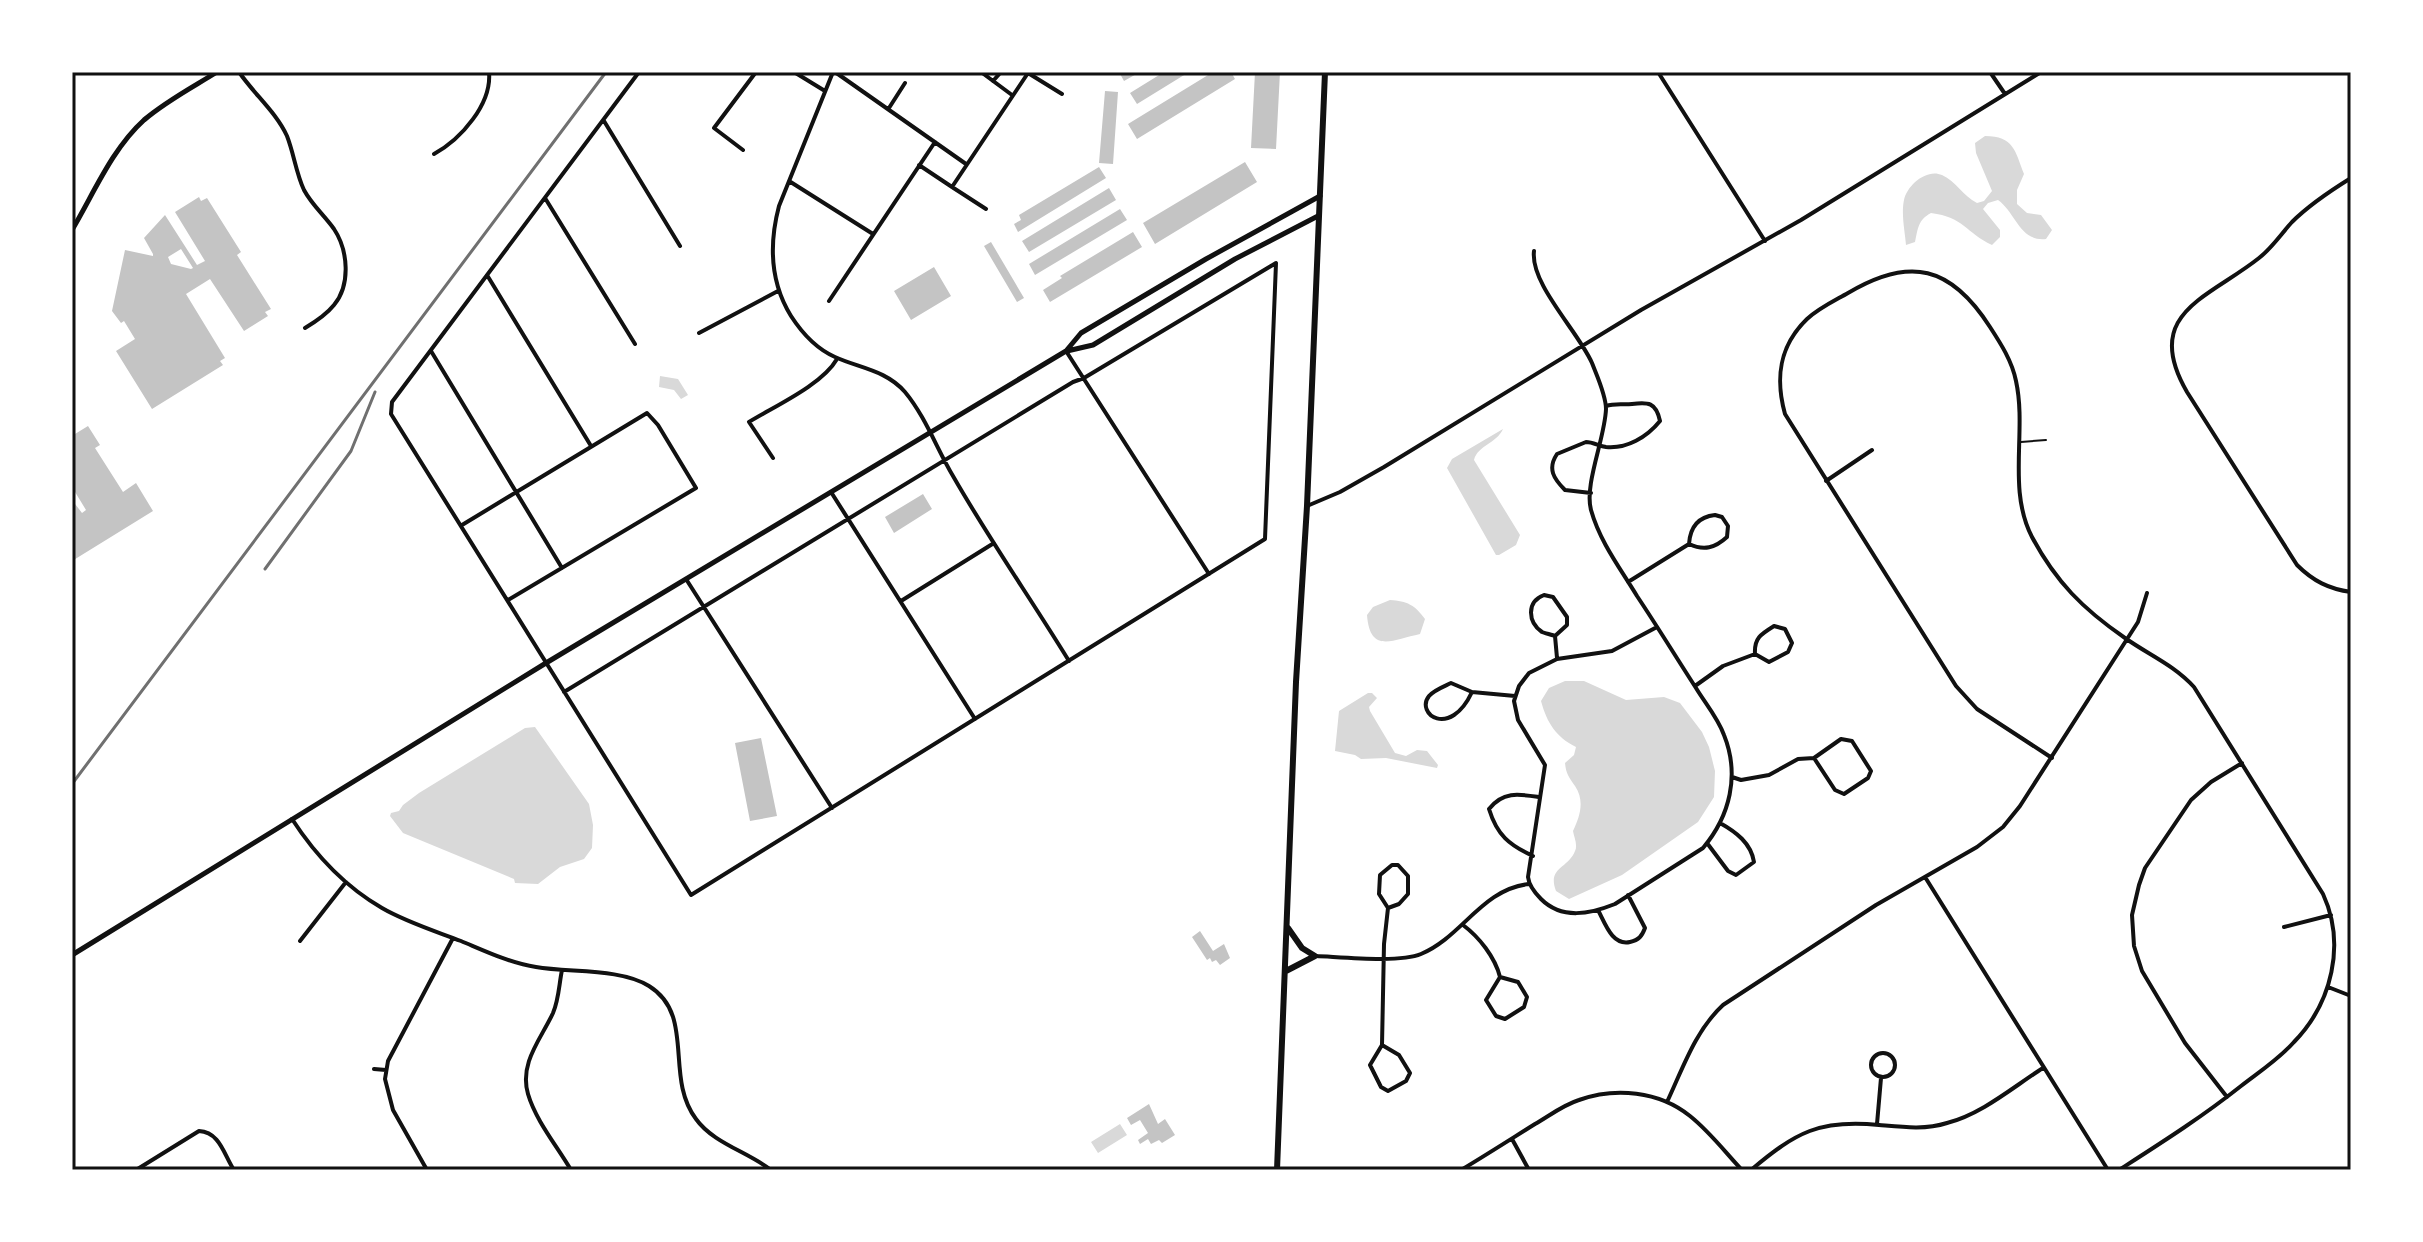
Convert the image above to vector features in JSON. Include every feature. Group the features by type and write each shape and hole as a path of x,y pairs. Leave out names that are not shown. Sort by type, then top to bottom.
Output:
{"main road":[{"path":"72,230 127,139 164,105 217,72"},
{"path":"1277,1170 1325,72"},
{"path":"1066,351 1081,333 1320,196"},
{"path":"72,955 929,432 1066,351 1093,345 1235,259 1318,216"},
{"path":"1286,925 1302,948 1315,956"},
{"path":"1286,971 1315,956"}],"street":[{"path":"239,72 276,116 286,135 304,190 336,233 343,249 346,271 338,298 334,306 305,328"},
{"path":"434,154 455,140 483,103 489,86 489,72"},
{"path":"564,692 1071,383 1276,263 1265,539 691,895 681,880 564,692 546,663 508,600 394,419 390,409 392,402 639,72"},
{"path":"743,150 714,128 756,72"},
{"path":"794,72 825,91"},
{"path":"966,164 834,72 779,206 772,236 773,269 779,291 793,319 812,342 837,359 872,369 897,384 910,398 944,461 1069,661"},
{"path":"981,72 1012,95"},
{"path":"993,81 1001,72"},
{"path":"952,187 1027,72 1062,94"},
{"path":"1658,72 1765,241"},
{"path":"1990,72 2005,94"},
{"path":"1307,506 1340,492 1384,467 1641,310 1765,241 2041,72"},
{"path":"889,108 905,83"},
{"path":"603,120 680,246"},
{"path":"829,301 935,142"},
{"path":"919,165 986,209"},
{"path":"2351,178 2316,200 2260,257 2190,306 2178,323 2172,354 2176,373 2297,565 2325,586 2351,592"},
{"path":"789,181 873,234"},
{"path":"545,198 635,344"},
{"path":"1534,251 1535,267 1541,280 1583,345 1606,406 1590,507 1603,543 1695,686 1725,736 1732,777 1727,811 1707,843 1628,895 1598,910 1567,914 1552,910 1529,884 1545,765 1518,720 1515,696 1529,673 1557,659 1612,651 1657,627"},
{"path":"2052,758 1990,719 1966,698 1785,414 1779,370 1794,334 1817,311 1872,278 1917,271 1939,276 1966,295 1979,309 2009,359 2016,381 2020,414 2020,495 2031,536 2075,600 2127,640 2171,666 2194,687 2323,894 2331,915 2335,954 2328,987 2308,1025 2294,1042 2197,1120 2119,1170"},
{"path":"487,275 591,446"},
{"path":"699,333 779,291"},
{"path":"431,351 562,568"},
{"path":"1066,351 1209,574"},
{"path":"773,458 749,422 814,382 837,359"},
{"path":"1591,493 1565,490 1552,474 1551,466 1557,454 1586,442 1601,447 1625,446 1648,434 1660,421 1658,413 1644,401 1606,406"},
{"path":"461,526 647,413 658,425 696,488 508,600"},
{"path":"1826,481 1872,450"},
{"path":"831,492 975,719"},
{"path":"1708,516 1722,517 1728,526 1727,537 1710,548 1689,544 1690,530 1708,516"},
{"path":"900,601 994,543"},
{"path":"1628,582 1689,544"},
{"path":"686,579 832,808"},
{"path":"1667,1102 1695,1042 1723,1005 1876,905 1977,847 2012,817 2138,622 2147,593"},
{"path":"1544,595 1553,597 1567,617 1567,625 1555,636 1540,630 1531,615 1531,605 1544,595"},
{"path":"1774,626 1785,629 1790,636 1790,649 1775,659 1769,662 1755,654 1756,639 1774,626"},
{"path":"1555,636 1557,659"},
{"path":"1695,686 1723,666 1755,654"},
{"path":"1472,692 1461,710 1446,720 1436,720 1429,713 1426,704 1429,695 1451,683 1472,692 1515,696"},
{"path":"1732,777 1741,780 1769,775 1798,759 1814,758 1841,739 1852,741 1871,771 1868,778 1844,794 1835,790 1814,758"},
{"path":"2227,1097 2185,1043 2142,971 2134,946 2132,915 2145,868 2191,800 2211,782 2242,763"},
{"path":"1533,856 1511,846 1489,809 1507,795 1539,797"},
{"path":"292,819 311,848 333,872 385,910 534,967 629,977 661,995 669,1005 676,1027 680,1083 688,1108 708,1132 771,1170"},
{"path":"1707,843 1728,871 1736,875 1754,862 1740,835 1720,823"},
{"path":"1382,1045 1399,1055 1410,1073 1406,1081 1388,1091 1381,1087 1370,1065 1382,1045 1388,908 1379,894 1380,875 1392,865 1398,865 1408,876 1408,894 1399,904 1388,908"},
{"path":"1925,877 2108,1170"},
{"path":"300,941 346,882"},
{"path":"1315,956 1409,959 1436,947 1490,899 1529,884"},
{"path":"1598,910 1618,941 1634,941 1645,928 1628,895"},
{"path":"2284,927 2331,915"},
{"path":"1462,925 1475,934 1498,968 1500,977 1486,1000 1496,1016 1505,1019 1524,1007 1527,997 1518,982 1500,977"},
{"path":"427,1170 393,1110 385,1079 386,1070 453,938"},
{"path":"562,970 554,1011 529,1059 526,1086 538,1117 571,1170"},
{"path":"2328,987 2351,996"},
{"path":"1883,1053 1893,1059 1895,1066 1892,1073 1881,1078 1874,1074 1871,1067 1875,1056 1883,1053"},
{"path":"1751,1170 1776,1149 1807,1131 1843,1123 1910,1128 1947,1123 1982,1107 2044,1068"},
{"path":"374,1069 386,1070"},
{"path":"1877,1124 1881,1078"},
{"path":"1461,1170 1568,1104 1598,1094 1625,1092 1667,1102 1690,1116 1742,1170"},
{"path":"136,1170 199,1131 210,1132 216,1138 234,1170"},
{"path":"1512,1139 1529,1170"}],"lane":[{"path":"2020,442 2046,440"}],"shaded area":[{"path":"1985,136 2002,139 2012,146 2024,174 2017,190 2017,204 2027,213 2041,215 2052,230 2046,239 2030,236 1998,200 1988,203 1983,209 2000,230 2000,237 1992,245 1951,218 1931,213 1921,222 1915,242 1906,245 1904,200 1918,179 1936,173 1942,175 1977,203 1984,201 1992,191 1976,153 1975,143"},
{"path":"660,376 678,379 688,395 681,399 674,390 659,387"},
{"path":"1503,429 1479,451 1474,460 1520,535 1516,545 1496,555 1447,468 1452,459"},
{"path":"1390,600 1410,605 1421,614 1425,619 1420,634 1392,641 1378,640 1373,635 1367,615 1373,607"},
{"path":"1565,681 1584,681 1626,700 1664,697 1680,703 1702,732 1715,771 1714,797 1698,822 1622,875 1569,899 1556,891 1554,877 1576,849 1573,831 1581,803 1565,763 1574,755 1576,747 1553,728 1541,701 1549,688"},
{"path":"1368,693 1377,698 1369,707 1370,711 1395,753 1406,756 1417,750 1427,751 1437,768 1386,758 1361,759 1335,751 1339,711"},
{"path":"535,727 589,804 593,825 592,848 584,859 560,867 538,884 515,883 514,879 403,833 390,816 419,793 525,728"},
{"path":"1120,1124 1127,1135 1098,1153 1091,1142"}],"building":[{"path":"1119,72 1140,72 1124,81"},
{"path":"1164,72 1189,72 1137,104 1130,93"},
{"path":"1213,72 1231,72 1235,79 1137,139 1128,124"},
{"path":"1255,72 1280,72 1276,149 1251,148"},
{"path":"1105,91 1118,92 1113,164 1099,163"},
{"path":"1245,162 1257,182 1155,244 1143,223"},
{"path":"1099,167 1106,178 1018,232 1014,224 1021,220 1019,215"},
{"path":"1109,188 1116,200 1029,252 1022,241"},
{"path":"199,197 201,201 207,198 241,252 237,255 271,309 265,312 268,316 244,331 210,279 186,294 225,358 220,361 223,365 152,409 116,351 135,339 124,321 121,323 112,311 125,250 153,256 144,238 165,215 197,265 205,261 175,212","holes":["181,249 193,268 171,264 168,257"]},
{"path":"1120,209 1127,220 1035,275 1029,264"},
{"path":"1133,232 1142,247 1050,302 1043,290 1062,278 1060,276"},
{"path":"991,242 1024,298 1017,302 984,246"},
{"path":"934,267 951,296 911,320 894,291"},
{"path":"88,426 100,445 95,448 123,492 136,483 153,511 72,561 72,500 82,513 86,510 72,487 72,430 75,434"},
{"path":"923,494 932,509 894,533 885,517"},
{"path":"761,738 777,816 750,821 735,743"},
{"path":"1200,931 1213,951 1224,944 1230,958 1220,965 1216,960 1207,960 1192,937"},
{"path":"1149,1104 1158,1124 1165,1119 1175,1135 1162,1143 1159,1140 1151,1144 1148,1139 1140,1144 1138,1140 1148,1133 1140,1120 1131,1125 1127,1118"}],"railway":[{"path":"72,784 606,72"},
{"path":"265,569 351,451 375,392"}]}
